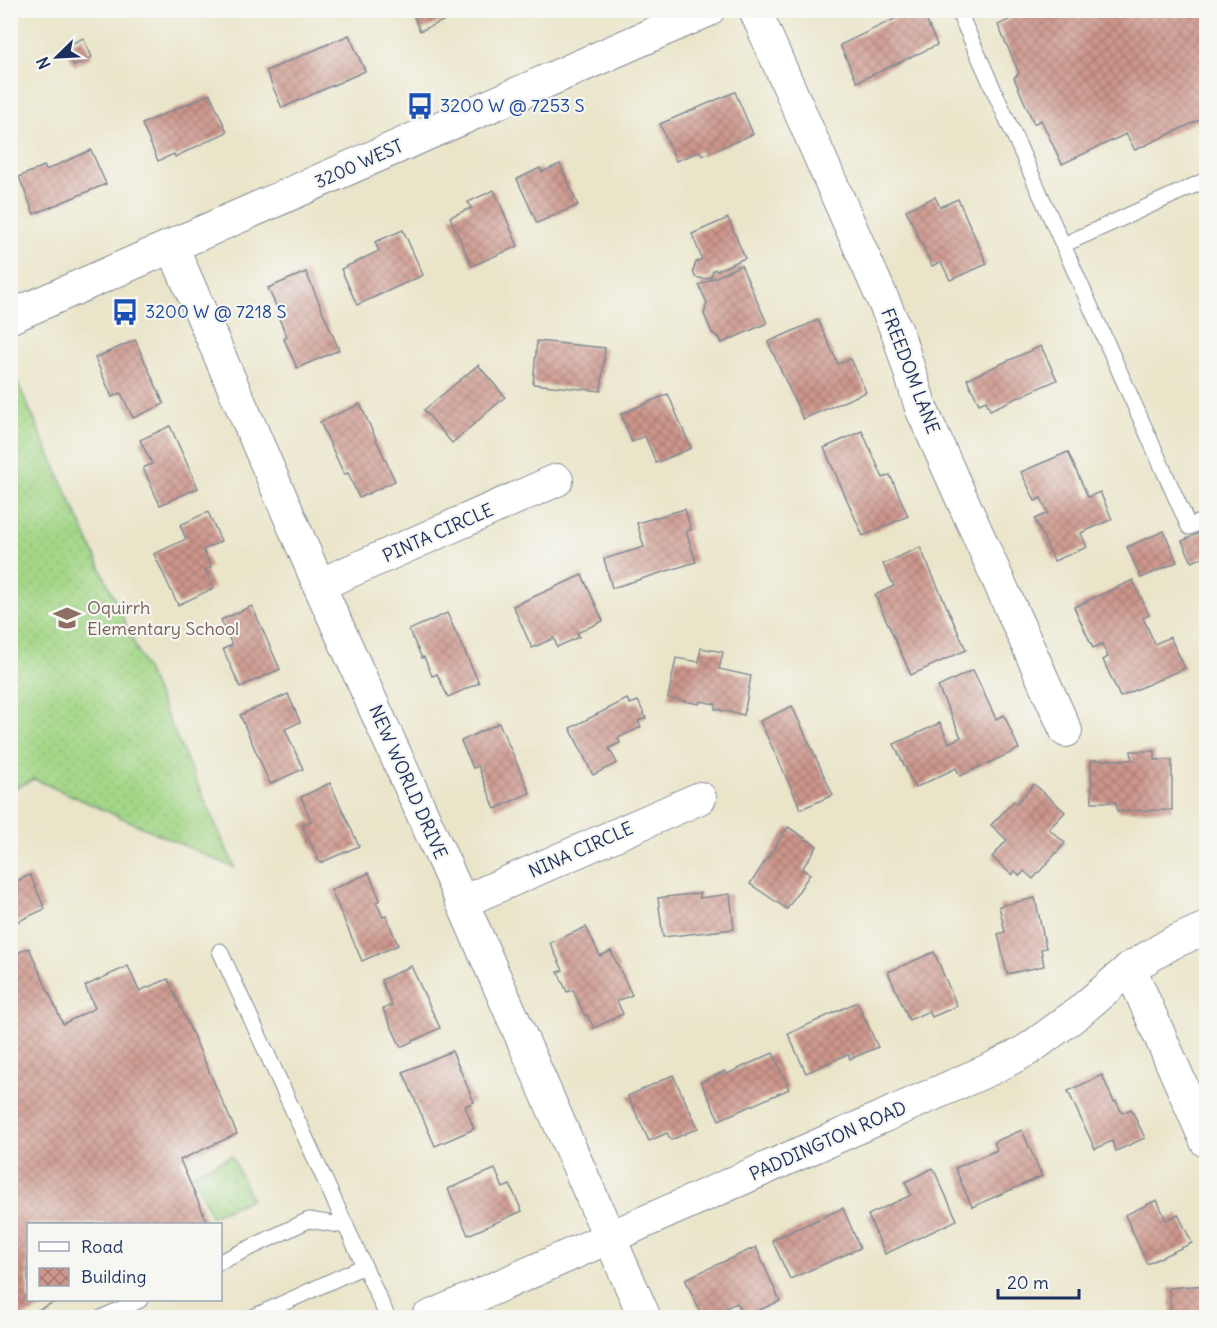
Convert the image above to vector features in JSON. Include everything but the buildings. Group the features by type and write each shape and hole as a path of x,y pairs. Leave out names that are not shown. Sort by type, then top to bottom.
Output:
{"street":[{"name":"3200 WEST","path":"10,317 708,10"},
{"name":"FREEDOM LANE","path":"755,10 898,334 921,408 1066,731"},
{"name":"NEW WORLD DRIVE","path":"172,246 319,585 645,1317"},
{"name":"PINTA CIRCLE","path":"319,585 557,480"},
{"name":"NINA CIRCLE","path":"462,902 700,798"},
{"name":"PADDINGTON ROAD","path":"428,1317 993,1068 1029,1049 1078,1013 1130,968 1172,943 1206,928"},
{"path":"1130,968 1206,1141"}],"lane":[{"path":"958,10 1189,527 1206,519"},
{"path":"1063,245 1206,180"},
{"path":"220,951 388,1317"},
{"path":"222,1261 309,1220 346,1226"},
{"path":"251,1317 364,1266"},
{"path":"101,1317 136,1301"}],"green space":[{"path":"11,368 235,868 34,779 11,790"},
{"path":"232,1156 251,1199 211,1216 193,1173"}],"place":[{"name":"3200 W @ 7253 S","path":"420,106"},
{"name":"3200 W @ 7218 S","path":"125,312"},
{"name":"Oquirrh Elementary School","path":"67,618"}]}
